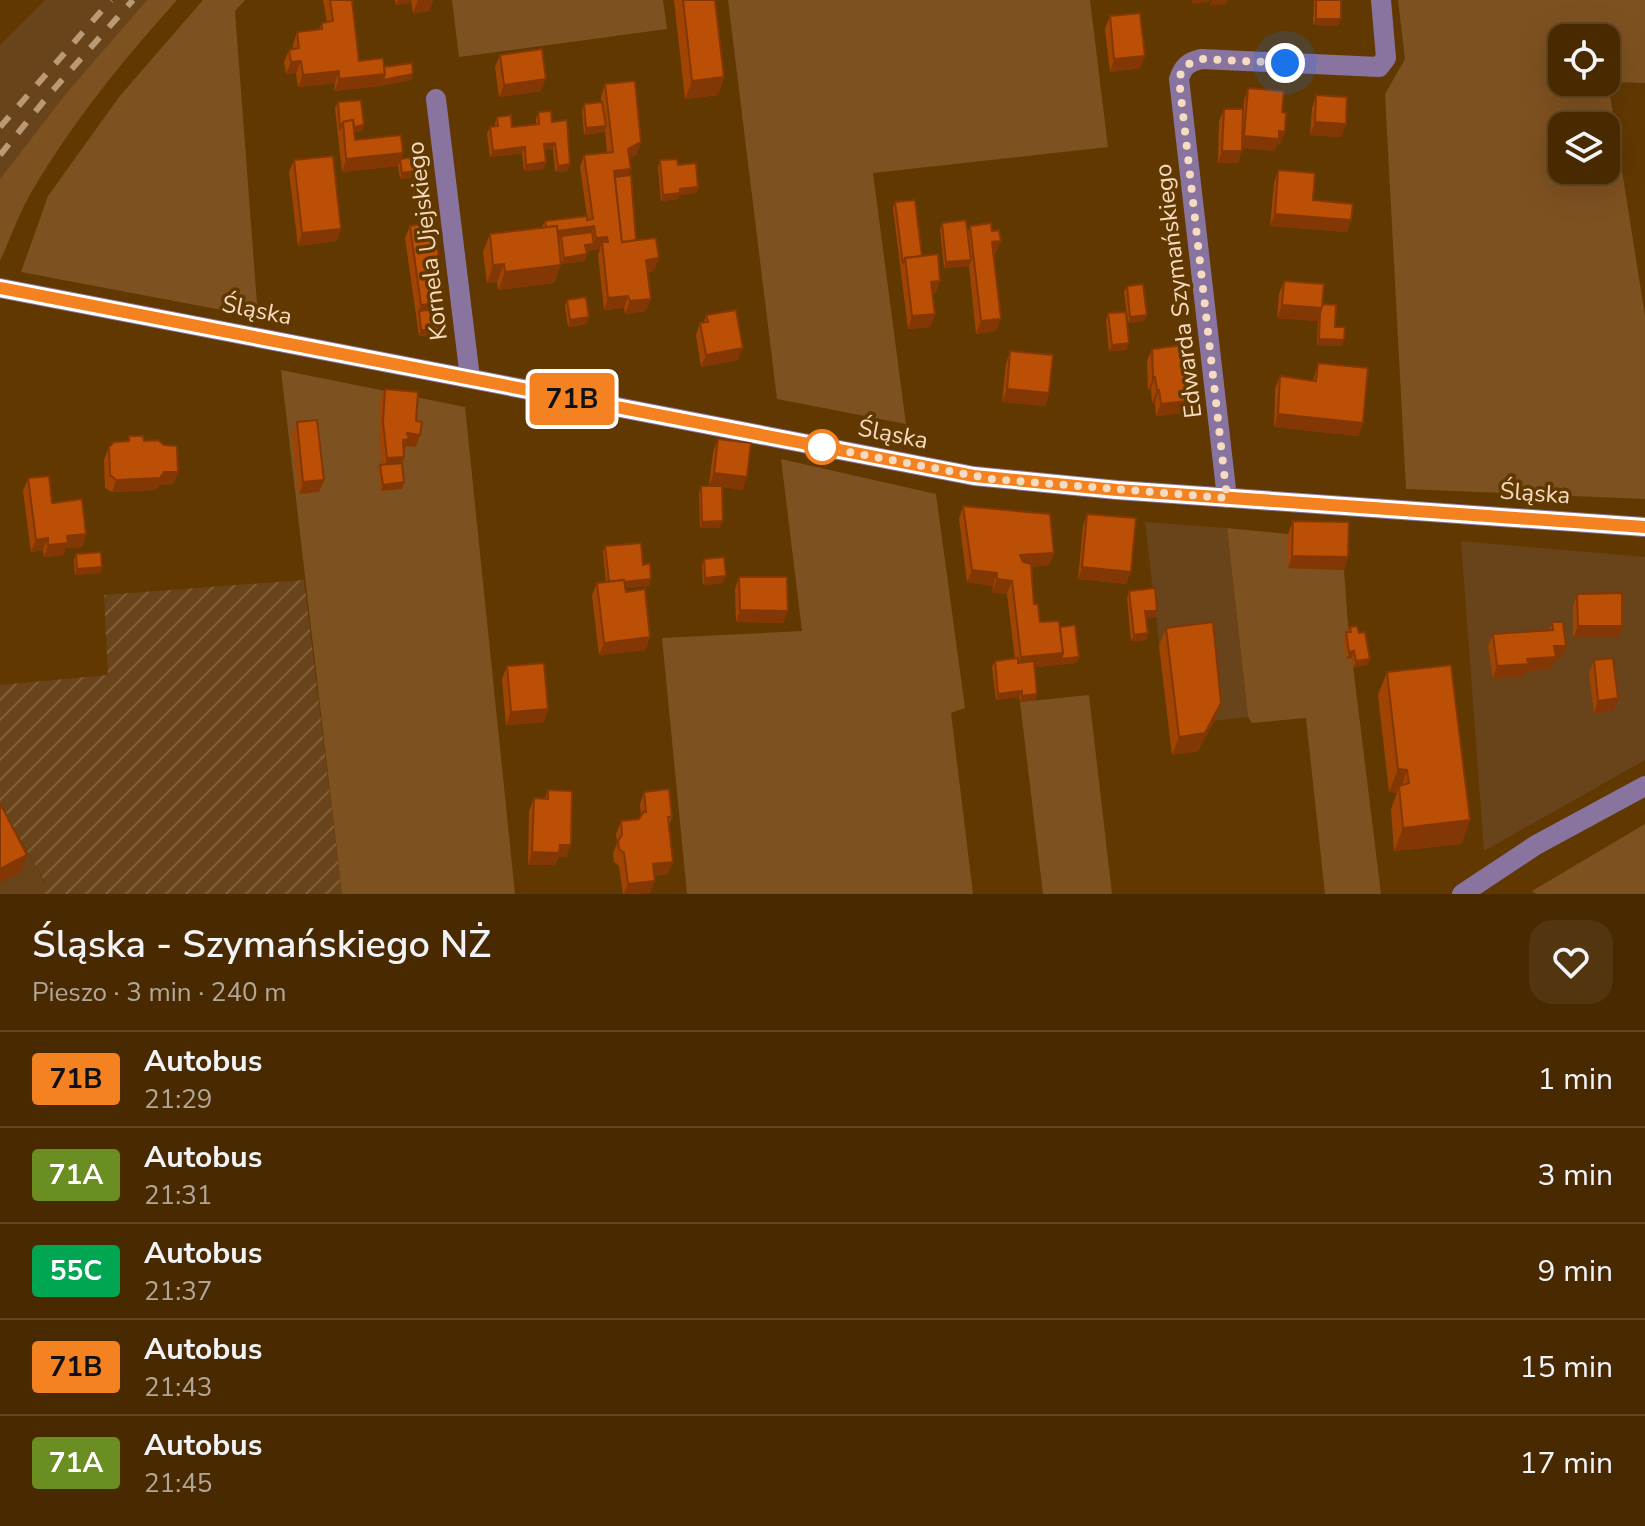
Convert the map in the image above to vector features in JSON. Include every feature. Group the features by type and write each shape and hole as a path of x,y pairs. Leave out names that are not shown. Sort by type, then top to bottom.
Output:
{"street":[{"name":"Edwarda Szymańskiego","path":"1227,498 1179,79 1182,69 1190,62 1201,59 1379,67 1386,58 1381,0"},
{"name":"Kornela Ujejskiego","path":"436,99 470,378"},
{"name":"Śląska","path":"0,288 974,476 1227,498 1645,527"},
{"path":"1462,894 1536,845 1645,786"}],"shaded area":[{"path":"45,0 147,0 68,91 0,179 0,45"},
{"path":"147,0 177,0 119,67 49,163 20,214 0,261 0,179 68,91"},
{"path":"203,0 245,0 235,11 258,317 21,272 48,196 119,97"},
{"path":"452,0 663,0 667,29 459,57"},
{"path":"728,0 1090,0 1108,147 873,173 906,424 777,399"},
{"path":"1398,0 1645,0 1645,83 1620,82 1620,24 1548,24 1548,96 1610,96 1613,112 1548,112 1548,184 1620,184 1620,158 1645,316 1645,499 1406,489 1385,94 1405,59"},
{"path":"281,370 465,407 515,894 342,894"},
{"path":"781,459 936,494 965,708 951,713 973,894 687,894 662,638 802,631"},
{"path":"1145,522 1227,528 1248,717 1214,721 1198,751 1172,755"},
{"path":"1227,528 1288,534 1288,568 1344,570 1381,894 1325,894 1306,718 1252,723 1248,717"},
{"path":"1461,541 1645,557 1645,760 1484,851"},
{"path":"304,580 342,894 27,894 46,884 0,804 0,685 108,675 104,595"},
{"path":"1089,695 1112,894 1043,894 1020,702"},
{"path":"0,804 46,885 27,894 0,894"},
{"path":"1645,824 1645,894 1536,894 1532,891"}],"building":[{"path":"330,0 352,0 359,61 383,58 385,74 339,79 339,71 303,75 301,61 291,62 289,50 299,48 297,32 322,29 322,23 333,21"},
{"path":"683,0 715,0 724,77 692,81"},
{"path":"1316,0 1341,0 1341,19 1316,19"},
{"path":"1140,13 1145,56 1114,59 1110,16"},
{"path":"542,49 546,79 504,85 500,55"},
{"path":"412,63 413,74 383,80 384,67"},
{"path":"635,81 641,142 628,149 631,169 614,171 622,242 656,238 659,258 646,260 651,299 630,301 628,296 608,298 602,242 608,242 607,237 596,238 594,226 557,231 557,226 546,227 545,221 587,216 587,220 593,219 584,155 613,152 605,84"},
{"path":"1248,88 1284,91 1282,112 1286,113 1285,132 1279,131 1279,139 1244,136"},
{"path":"1316,95 1347,97 1346,124 1315,122"},
{"path":"361,100 364,125 354,127 353,120 343,122 340,128 338,102"},
{"path":"602,102 606,126 586,128 584,104"},
{"path":"1224,109 1243,109 1242,151 1222,151"},
{"path":"551,111 552,122 567,120 570,164 558,166 555,143 544,144 546,162 526,165 525,147 493,151 490,127 498,126 497,117 511,115 512,127 539,124 538,112"},
{"path":"353,120 355,140 401,135 403,153 346,159 343,122"},
{"path":"333,156 341,229 302,233 294,160"},
{"path":"420,156 422,170 402,173 400,159"},
{"path":"677,159 678,165 696,163 698,187 663,195 660,160"},
{"path":"1278,170 1315,173 1313,200 1353,204 1351,220 1275,214"},
{"path":"631,175 636,240 622,242 615,177"},
{"path":"915,200 922,256 905,258 903,264 895,202"},
{"path":"966,220 971,260 946,262 942,223"},
{"path":"434,222 445,302 421,305 410,226"},
{"path":"991,223 992,231 999,230 1001,241 992,242 1001,319 981,321 970,226"},
{"path":"557,226 561,265 505,272 504,264 493,265 490,234"},
{"path":"592,232 594,244 585,245 587,254 564,258 561,236"},
{"path":"938,254 940,281 931,282 935,314 912,316 905,258"},
{"path":"1284,281 1324,284 1322,308 1282,305"},
{"path":"1143,284 1147,315 1130,317 1127,286"},
{"path":"586,297 589,317 570,320 567,300"},
{"path":"1323,304 1336,305 1335,327 1345,327 1344,340 1319,339"},
{"path":"443,308 445,330 421,330 419,311"},
{"path":"736,310 743,348 706,355 700,323 708,322 706,315"},
{"path":"1126,312 1129,343 1112,345 1108,313"},
{"path":"1183,345 1189,373 1188,388 1185,388 1187,401 1161,404 1153,377 1152,349"},
{"path":"1010,351 1053,355 1049,393 1007,389"},
{"path":"1318,363 1368,368 1363,423 1278,414 1280,376 1316,381"},
{"path":"385,389 418,392 416,421 422,422 420,435 407,433 409,439 403,440 404,457 387,458 383,422"},
{"path":"317,420 324,480 303,482 297,422"},
{"path":"129,436 143,436 144,441 158,440 164,445 177,446 178,472 164,472 160,478 116,480 110,475 109,447 114,442 129,441"},
{"path":"718,439 751,443 747,477 714,473"},
{"path":"402,463 404,482 383,485 380,465"},
{"path":"49,476 52,503 82,499 86,534 67,536 68,543 48,545 48,538 36,540 28,478"},
{"path":"701,486 722,486 723,521 702,522"},
{"path":"963,506 1050,514 1054,553 1020,555 1023,562 1031,564 1034,604 1038,604 1040,622 1059,621 1063,653 1021,657 1012,581 997,579 997,573 972,570"},
{"path":"1087,514 1136,518 1131,572 1082,567"},
{"path":"1293,521 1349,522 1348,557 1292,556"},
{"path":"641,543 643,565 650,563 651,579 609,582 605,546"},
{"path":"101,552 102,567 77,569 76,554"},
{"path":"724,557 726,576 705,578 704,559"},
{"path":"739,577 787,577 788,611 740,610"},
{"path":"624,580 626,592 645,589 650,637 604,643 597,583"},
{"path":"1155,588 1157,611 1145,611 1148,633 1134,635 1129,591"},
{"path":"1622,593 1622,626 1578,626 1577,594"},
{"path":"1213,622 1221,703 1205,733 1179,737 1166,628"},
{"path":"1552,622 1563,622 1566,646 1554,646 1556,657 1527,659 1529,664 1497,666 1493,634 1553,630"},
{"path":"1075,625 1079,657 1061,659 1060,627"},
{"path":"1357,626 1359,633 1365,632 1370,659 1356,661 1354,651 1349,652 1346,632 1351,632 1350,627"},
{"path":"1018,658 1018,663 1034,661 1037,694 1022,696 1022,691 998,694 995,661"},
{"path":"1613,658 1618,698 1598,701 1594,660"},
{"path":"544,663 548,709 511,712 507,666"},
{"path":"1451,665 1470,820 1403,828 1399,786 1409,783 1407,770 1398,769 1387,672"},
{"path":"669,789 672,817 668,817 673,862 653,864 655,881 628,884 624,853 619,849 618,841 622,835 621,821 639,819 646,812 644,792"},
{"path":"548,790 572,791 571,845 560,845 559,853 532,852 534,798 548,799"},
{"path":"0,803 27,855 0,869"}],"railway":[{"path":"0,127 111,0"},
{"path":"0,155 133,0"}],"bus line":[{"name":"71B","path":"0,288 974,476 1117,490 1645,527"}],"route":[{"path":"822,447 992,479 1227,498 1179,79 1182,69 1190,62 1201,59 1285,63"}]}
